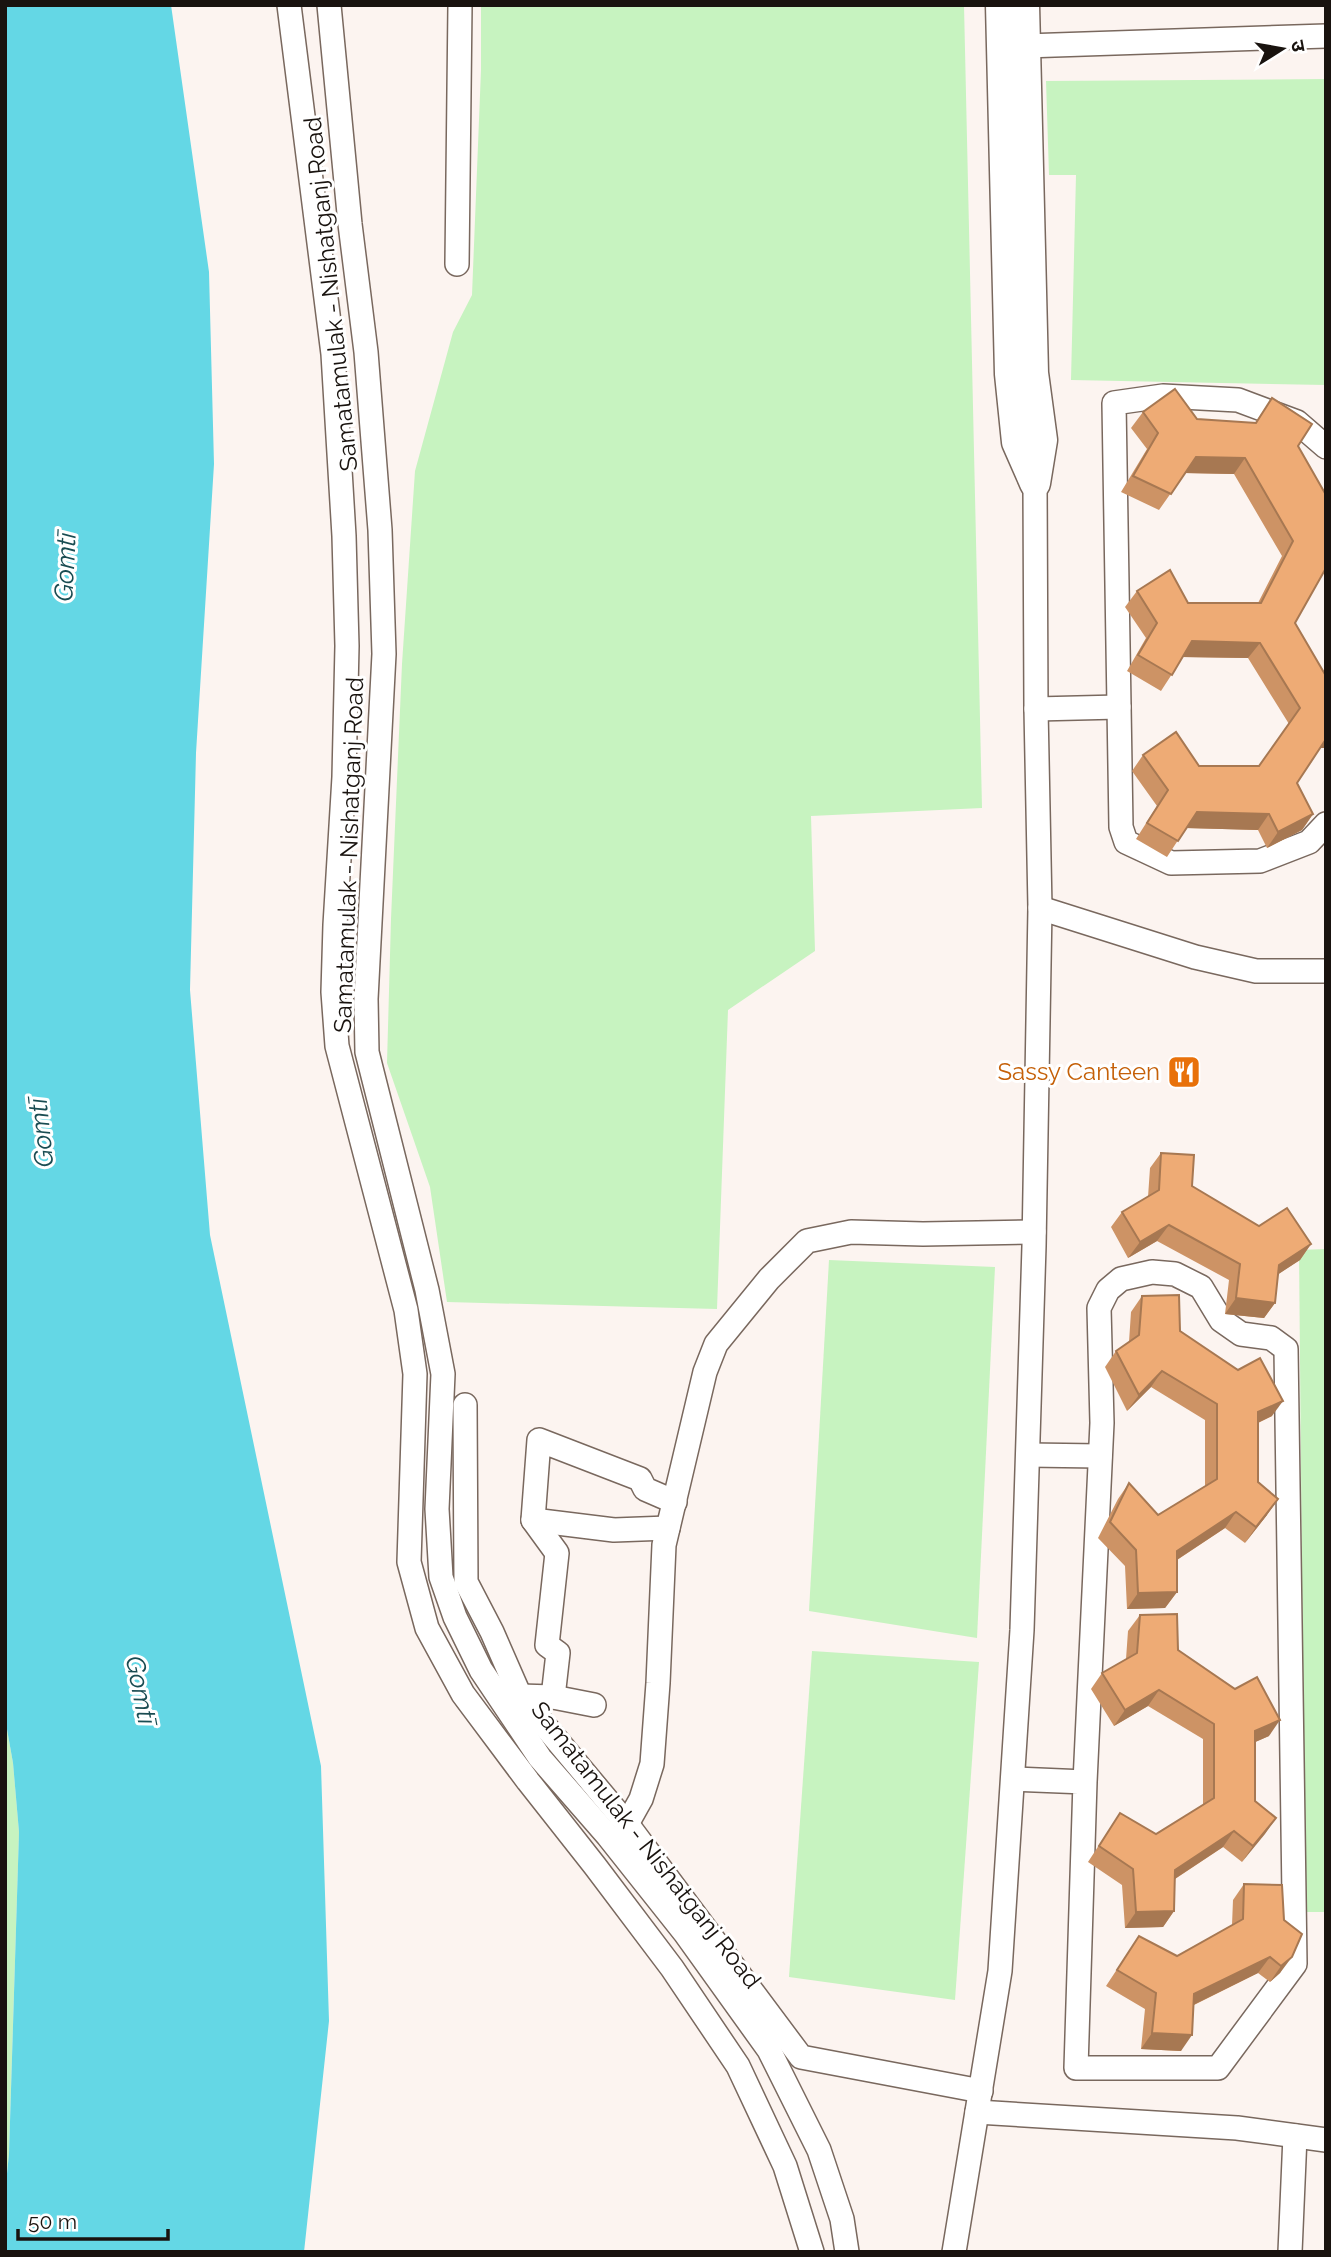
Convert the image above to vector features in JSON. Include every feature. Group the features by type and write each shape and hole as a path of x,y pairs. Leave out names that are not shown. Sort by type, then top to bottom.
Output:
{"main road":[{"path":"1001,5 1010,374 1017,442 1035,483"},
{"path":"1024,5 1033,373 1042,440 1035,483"}],"street":[{"name":"Samatamulak - Nishatganj Road","path":"289,5 333,354 344,536 347,646 333,992 337,1046 406,1310 415,1374 409,1562 427,1628 463,1694 672,1968 738,2066 785,2166 811,2252"},
{"name":"Samatamulak - Nishatganj Road","path":"329,5 350,225 366,352 380,530 384,654 367,972 367,1052 426,1290 443,1374 437,1509 441,1577 455,1617 481,1670 540,1758 608,1836 685,1933 769,2050 819,2150 842,2219 847,2252"},
{"path":"457,264 460,5"},
{"path":"1025,46 1326,36"},
{"path":"1326,447 1297,422 1238,400 1163,396 1114,403 1121,827 1126,842 1171,863 1260,862 1309,842 1326,824"},
{"path":"954,2252 1000,1971 1023,1630 1040,908 1035,483"},
{"path":"1036,709 1119,707"},
{"path":"1040,908 1195,957 1256,971 1326,971"},
{"path":"627,1824 641,1799 652,1764 664,1545 705,1372 716,1344 769,1279 807,1241 851,1232 1034,1232"},
{"path":"1152,1272 1175,1274 1201,1287 1221,1320 1241,1334 1271,1338 1286,1349 1294,1964 1218,2068 1076,2068 1085,1782 1102,1423 1099,1308 1108,1290 1121,1279 1152,1272"},
{"path":"464,1405 466,1582 520,1696 627,1824 802,2057 979,2102 1237,2128 1326,2140"},
{"path":"553,1697 558,1653 547,1645 557,1553 533,1520 539,1440 640,1479 645,1489 675,1502"},
{"path":"1028,1455 1101,1456"},
{"path":"533,1520 614,1530 668,1528"},
{"path":"520,1696 553,1697 594,1706"},
{"path":"1013,1779 1085,1782"},
{"path":"1290,2252 1295,2136"}],"green space":[{"path":"481,5 964,5 982,808 811,816 815,951 728,1010 717,1309 447,1302 430,1187 387,1063 402,664 415,471 453,332 472,295"},
{"path":"1326,79 1326,385 1071,380 1076,175 1049,175 1046,81"},
{"path":"1326,1249 1326,1912 1305,1912 1299,1250"},
{"path":"829,1260 995,1267 977,1638 809,1611"},
{"path":"812,1651 979,1662 955,2000 789,1977"},
{"path":"5,1718 13,1763 19,1832 9,2154 5,2193"}],"water":[{"name":"Gomtī","path":"5,5 171,5 209,272 214,464 196,753 190,990 210,1235 321,1766 329,2021 304,2252 5,2252 19,1832 13,1763 5,1718"}],"building":[{"path":"1175,389 1197,419 1256,423 1272,398 1312,424 1298,446 1326,495 1326,568 1295,623 1326,676 1326,739 1297,783 1313,814 1278,832 1269,814 1197,812 1178,841 1147,823 1168,790 1143,755 1176,732 1199,766 1259,766 1300,708 1260,643 1192,641 1172,675 1138,655 1157,623 1137,591 1170,570 1188,603 1261,603 1293,541 1245,458 1196,457 1171,494 1133,476 1158,433 1143,412"},
{"path":"1161,1153 1194,1155 1192,1186 1259,1226 1287,1208 1311,1244 1279,1265 1275,1303 1236,1298 1240,1264 1169,1225 1140,1242 1122,1212 1159,1190"},
{"path":"1179,1295 1180,1331 1238,1370 1260,1358 1283,1401 1258,1412 1258,1482 1278,1499 1256,1527 1236,1512 1177,1551 1177,1592 1138,1593 1136,1550 1110,1522 1129,1483 1158,1515 1217,1479 1217,1404 1162,1371 1139,1395 1116,1351 1139,1335 1142,1296"},
{"path":"1177,1614 1178,1650 1235,1689 1257,1677 1280,1720 1255,1731 1255,1801 1276,1818 1253,1846 1234,1831 1175,1870 1174,1911 1136,1912 1133,1869 1099,1846 1120,1813 1156,1834 1214,1798 1214,1724 1159,1690 1125,1710 1102,1673 1137,1653 1140,1615"},
{"path":"1244,1884 1282,1885 1284,1920 1302,1934 1292,1957 1281,1966 1270,1957 1194,1994 1192,2035 1152,2033 1156,1993 1117,1970 1139,1936 1177,1956 1243,1919"}],"place":[{"name":"Sassy Canteen","path":"1184,1072"}]}
